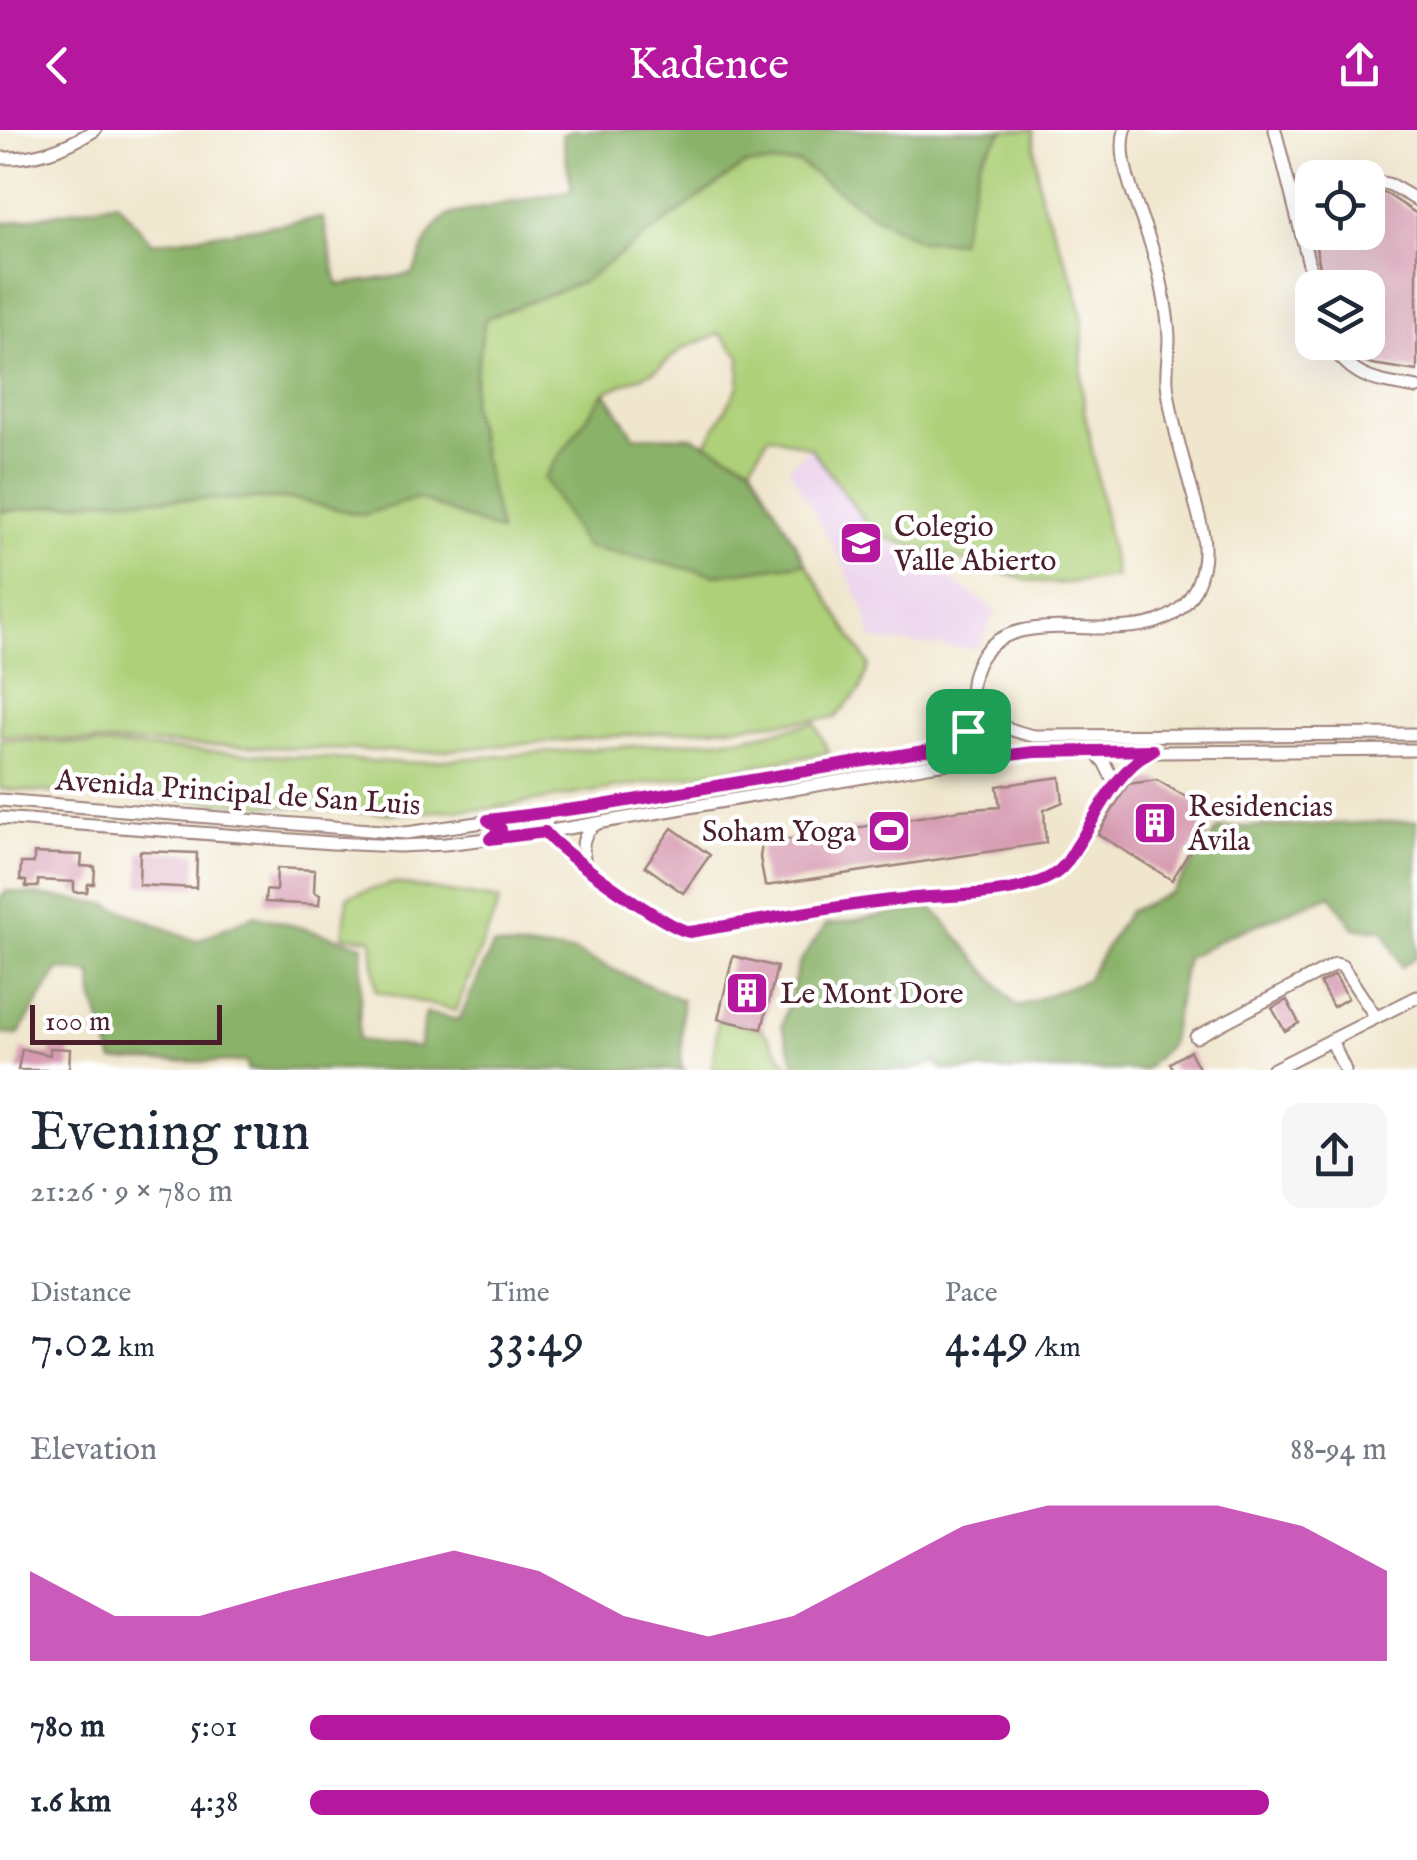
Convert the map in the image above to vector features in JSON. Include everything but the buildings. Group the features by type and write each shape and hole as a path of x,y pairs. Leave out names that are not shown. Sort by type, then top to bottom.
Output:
{"street":[{"path":"0,158 54,151 95,130"},
{"path":"978,759 966,746 972,728 974,674 979,660 996,642 1029,628 1128,628 1157,621 1183,604 1201,576 1206,544 1171,408 1167,380 1169,335 1155,258 1123,152 1125,130"},
{"path":"1276,130 1311,270"},
{"path":"1385,183 1417,200"},
{"path":"1341,360 1372,380 1417,388"},
{"path":"972,728 994,724 1035,736 1417,734"},
{"name":"Avenida Principal de San Luis","path":"0,800 364,832 406,832 930,750 946,746 972,728"},
{"path":"562,810 546,820 545,832 561,850 668,925 689,932 902,899 1014,888 1051,877 1064,866 1115,784 1153,750"},
{"name":"Avenida Principal de San Luis","path":"0,818 399,846 545,832 1034,752 1417,750"},
{"path":"1093,752 1104,762 1115,784"},
{"path":"488,820 501,829 490,839"},
{"path":"586,867 583,842 590,828 600,822"},
{"path":"1196,1036 1336,964 1342,966 1375,1016"},
{"path":"1272,1070 1417,997"},
{"path":"1331,1040 1346,1070"}],"shaded area":[{"name":"Colegio Valle Abierto","path":"811,448 875,535 913,555 996,610 977,649 872,640 865,611 836,551 788,467"}],"green space":[{"path":"573,130 1004,130 981,158 959,241 920,241 871,214 799,163 744,165 582,282 485,319 471,404 500,532 418,498 363,515 293,499 111,499 0,512 0,224 117,202 152,243 323,218 338,285 413,274 432,232 452,214 572,190 562,135"},
{"path":"1004,130 1033,130 1040,196 1074,282 1083,320 1081,380 1085,413 1116,577 1058,584 1026,580 875,535 811,448 769,435 751,465 706,444 739,386 740,356 720,334 683,348 657,370 605,392 544,478 717,575 806,563 869,665 861,689 835,718 426,752 100,742 0,735 0,512 111,499 293,499 363,515 418,498 500,532 471,404 484,319 582,282 744,165 799,163 871,214 920,241 958,241 981,158"},
{"path":"605,392 634,436 692,437 751,465 806,563 717,575 585,547 544,478"},
{"path":"815,723 829,753 486,809 388,813 0,789 0,739 404,763 742,738"},
{"path":"1417,821 1417,956 1401,967 1384,930 1354,928 1331,895 1230,935 1186,958 1170,1044 1145,1070 944,1070 936,1062 910,1070 797,1070 782,1026 799,963 826,925 932,907 1017,1007 1086,980 1128,912 1172,892 1219,828"},
{"path":"394,883 500,900 456,1011 376,991 372,939 343,936 348,896"},
{"path":"7,891 106,904 196,941 255,915 363,945 358,1040 419,1048 426,1013 459,1020 493,946 574,952 682,1000 681,1067 685,1070 247,1070 247,1062 113,1061 93,996 92,974 59,969 18,1035 0,1034 0,898"},
{"path":"718,1019 762,1029 792,1070 712,1070"}],"place":[{"name":"Colegio Valle Abierto","path":"861,543"},
{"name":"Residencias Ávila","path":"1155,823"},
{"name":"Soham Yoga","path":"889,831"},
{"name":"Le Mont Dore","path":"747,993"}],"route":[{"path":"968,731 966,746 978,759 1034,752 1153,750 1115,784 1064,866 1051,877 1024,886 966,895 902,899 689,932 668,925 561,850 545,832 490,839 501,829 488,820 736,784 930,750 954,742 968,731"}]}
